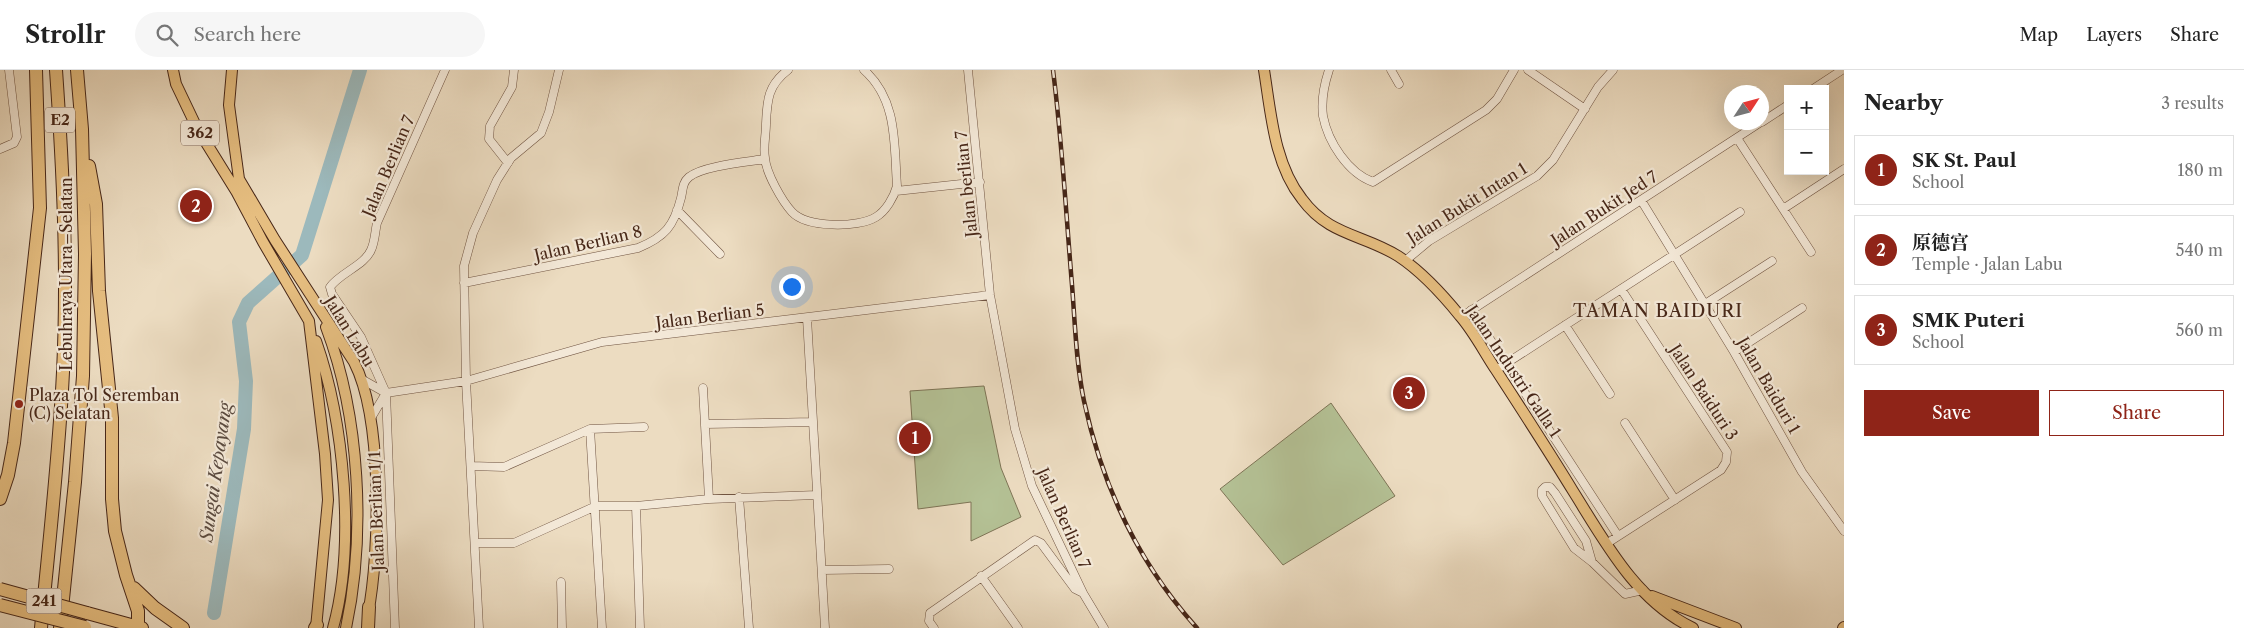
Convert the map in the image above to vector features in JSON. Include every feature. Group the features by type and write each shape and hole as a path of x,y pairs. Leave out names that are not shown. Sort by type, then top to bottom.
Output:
{"highway":[{"path":"0,499 8,475 14,442 40,208 36,70"},
{"name":"Lebuhraya Utara–Selatan","path":"41,628 63,372 65,272 63,169 56,70"},
{"name":"Lebuhraya Utara–Selatan","path":"60,628 75,482 83,376 85,254 82,129 77,70"},
{"path":"82,129 96,204 99,291 112,418 112,499 115,531 126,575 138,611 140,628"},
{"path":"126,575 143,598 183,628"},
{"name":"241","path":"0,589 140,628"},
{"name":"241","path":"0,605 87,628"},
{"path":"366,628 369,607"}],"main road":[{"name":"Jalan Labu","path":"173,70 176,84 197,128 236,191 309,321 325,454 328,500 325,549 316,627"},
{"name":"Jalan Labu","path":"232,70 229,105 237,169 243,188 354,362 362,380 371,418 376,512 369,607"},
{"name":"Jalan Industri Galla 1","path":"1264,70 1280,155 1290,180 1301,199 1315,215 1332,228 1379,247 1405,261 1426,279 1461,317 1544,442 1619,563 1670,616 1693,628"},
{"path":"320,310 333,346 351,422 358,515 350,613 346,628"},
{"path":"309,321 323,362 336,418 344,485 345,542 333,628"},
{"path":"1646,592 1736,628"}],"street":[{"path":"1,149 14,143 17,136 9,70"},
{"name":"Jalan Berlian 7","path":"386,393 361,337 332,294 330,287 335,280 367,257 372,250 377,223 445,70"},
{"path":"508,163 489,139 490,126 512,87 514,70"},
{"path":"479,628 466,381 464,266 473,234 497,180 511,158 541,133 549,112 559,70"},
{"path":"788,70 772,85 767,108 764,159 774,182 793,213 806,220 847,225 877,216 894,196 897,186 893,119 884,97 864,70"},
{"name":"Jalan berlian 7","path":"968,70 990,295"},
{"path":"1329,70 1323,92 1324,117 1332,141 1350,168 1361,178 1373,182 1486,110 1497,99 1514,70"},
{"path":"1391,70 1399,84"},
{"path":"1528,70 1585,110"},
{"name":"Jalan Bukit Intan 1","path":"1405,261 1429,241 1537,176 1552,160 1598,87 1613,70"},
{"path":"1819,85 1842,70"},
{"name":"Jalan Bukit Jed 7","path":"1769,117 1784,108"},
{"name":"Jalan Bukit Jed 7","path":"1461,317 1749,130"},
{"path":"1737,138 1811,252"},
{"name":"Jalan Berlian 8","path":"464,283 638,248 655,241 671,226 684,184 690,176 711,168 764,159"},
{"path":"1783,209 1844,169"},
{"path":"896,191 980,182"},
{"name":"Jalan Baiduri 1","path":"1641,200 1734,352 1802,472 1844,531"},
{"path":"677,210 720,254"},
{"path":"1496,370 1740,212"},
{"path":"1705,304 1772,261"},
{"name":"Jalan Baiduri 3","path":"1621,289 1727,452 1726,462 1721,470 1675,500"},
{"name":"Jalan Berlian 7","path":"990,295 1015,429 1030,476 1083,593 1101,627"},
{"name":"Jalan Berlian 5","path":"386,393 466,381 602,342 990,295"},
{"path":"1734,352 1802,308"},
{"path":"1472,310 1618,536"},
{"path":"807,318 824,628"},
{"path":"1565,325 1610,394"},
{"path":"362,380 386,393 371,418"},
{"path":"703,388 709,499"},
{"name":"Jalan Berlian 1/1","path":"386,393 395,628"},
{"path":"705,424 813,422"},
{"path":"1606,544 1675,500 1625,423"},
{"path":"471,466 504,467 590,429 644,427"},
{"path":"590,429 602,628"},
{"path":"1592,562 1586,541 1550,487 1545,487 1542,490 1542,496 1574,548 1592,562 1625,594 1646,592"},
{"path":"475,543 514,543 596,506 636,506 739,497 817,495"},
{"path":"739,497 749,628"},
{"path":"636,506 640,628"},
{"path":"934,628 929,621 930,614 981,576 1035,540 1041,543 1075,589 1083,593"},
{"path":"822,570 889,569"},
{"path":"981,576 1018,628"},
{"path":"561,582 562,628"}],"green space":[{"path":"984,386 1001,468 1021,517 971,541 971,502 918,509 910,391"},
{"path":"1331,403 1395,496 1283,565 1220,489"}],"waterway":[{"name":"Sungai Kepayang","path":"214,613 244,429 246,381 239,322 248,303 302,255 360,70"}],"railway":[{"path":"1053,70 1077,358 1084,401 1101,463 1112,493 1126,522 1157,577 1197,628"}],"place":[{"name":"原德宫","path":"196,206"},
{"name":"SMK Puteri","path":"1409,393"},
{"name":"Plaza Tol Seremban (C) Selatan","path":"19,404"},
{"name":"SK St. Paul","path":"915,438"}],"district":[{"name":"TAMAN BAIDURI","path":"1658,311"}]}
